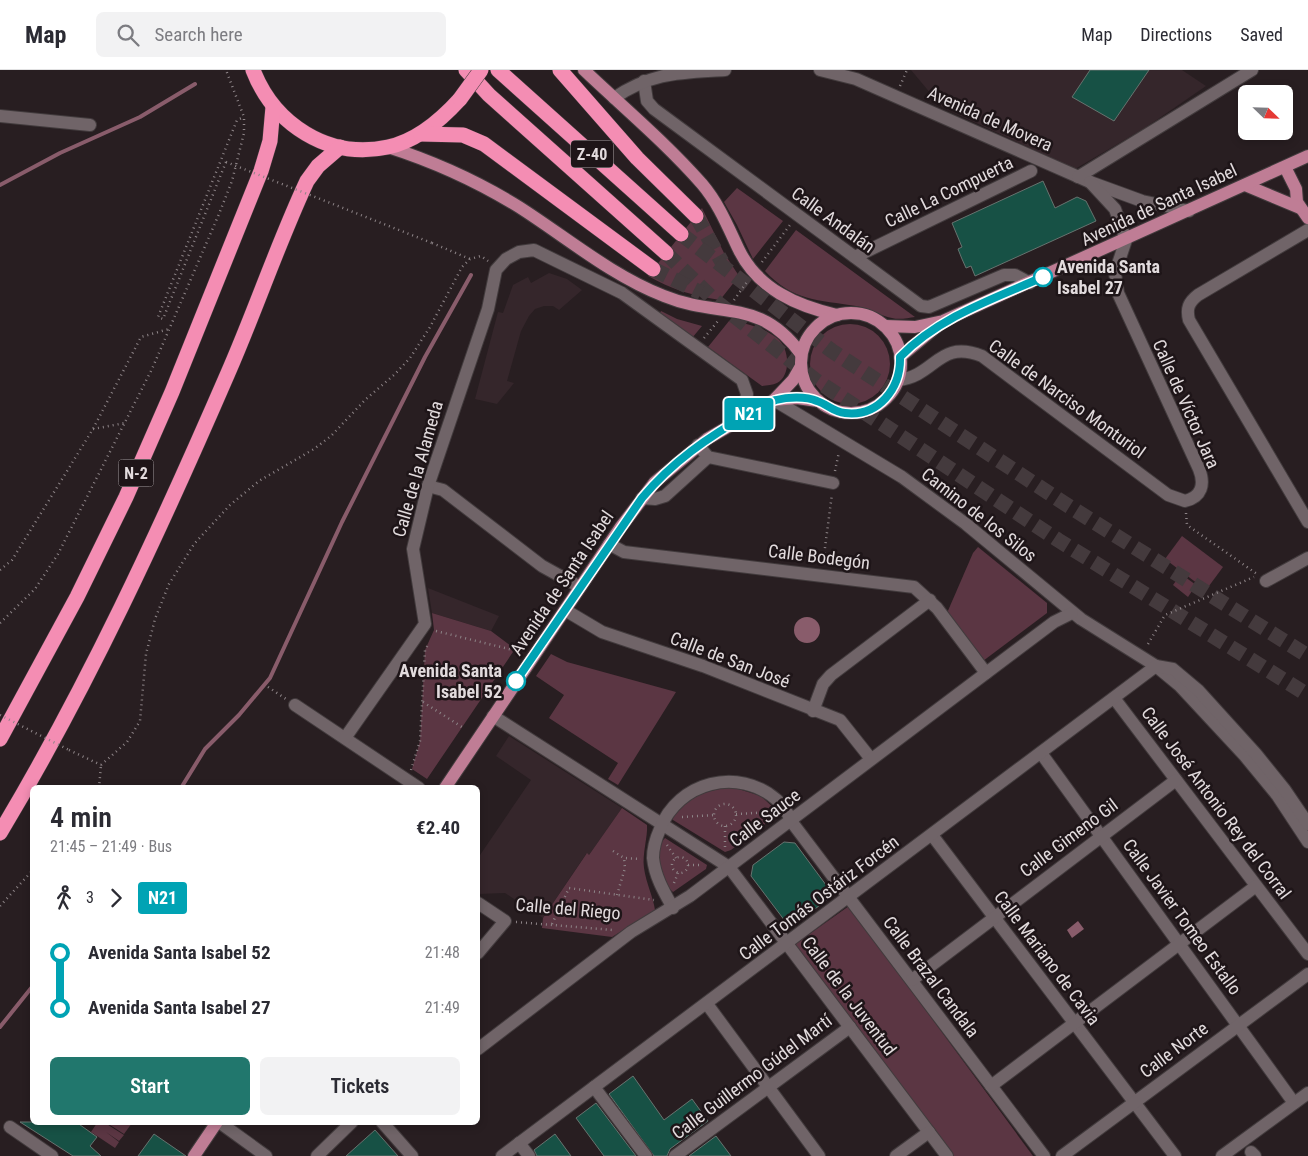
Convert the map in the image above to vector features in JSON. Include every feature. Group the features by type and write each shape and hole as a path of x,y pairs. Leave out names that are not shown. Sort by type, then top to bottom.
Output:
{"highway":[{"path":"253,70 259,84 274,107 301,131 322,142 340,147 388,147 421,134 446,115 460,100 481,70"},
{"name":"Z-40","path":"466,70 489,95 666,253"},
{"name":"Z-40","path":"498,70 681,234"},
{"path":"560,70 637,158 696,216"},
{"name":"N-2","path":"0,739 77,597 126,497 172,392 267,155 274,107"},
{"path":"421,134 463,135 484,144 653,269"},
{"name":"N-2","path":"0,833 92,665 164,517 241,343 307,180 318,166 340,147"}],"main road":[{"path":"388,147 446,167 467,177 517,206 606,265 658,294 687,304 743,312 761,318 786,334 801,360 806,385 818,401 834,410 844,413 863,412 880,404 894,389 898,380 900,357 894,337 885,326 868,316 858,313 837,315 810,308 789,300 768,287 754,273 742,256 722,212 703,184 584,70"},
{"name":"Avenida de Santa Isabel","path":"885,326 915,327 943,321 1126,240 1308,156"},
{"path":"1286,167 1296,190 1296,199 1305,208"},
{"path":"1245,185 1305,208"},
{"path":"801,360 804,345 814,329 837,315"},
{"name":"Avenida de Santa Isabel","path":"900,357 943,321"},
{"name":"Avenida de Santa Isabel","path":"446,785 642,498 662,475 698,445 774,400 793,380 801,360"},
{"name":"Avenida de Santa Isabel","path":"774,400 797,398 818,401"},
{"path":"194,1156 216,1125"}],"street":[{"path":"614,98 644,81 668,74 725,70"},
{"name":"Avenida de Movera","path":"820,70 856,79 1084,180 1142,201 1189,211"},
{"path":"1084,180 1252,70"},
{"name":"Calle Andalán","path":"644,81 648,101 654,109 924,308 1004,275 1015,275 1030,283"},
{"path":"0,116 90,125"},
{"name":"Calle La Compuerta","path":"855,257 1031,171"},
{"name":"Avenida de Movera","path":"1084,180 1115,209 1126,240"},
{"path":"1308,230 1198,294 1188,304 1187,310 1189,320 1308,522"},
{"name":"Calle de Víctor Jara","path":"1126,240 1115,273 1120,299 1202,477 1201,490 1192,499 1185,501"},
{"path":"496,270 512,255 529,249 539,251 622,293 742,380 747,394 743,417"},
{"name":"Calle de la Alameda","path":"430,627 413,549 428,486 488,309 496,270"},
{"name":"Calle de Narciso Monturiol","path":"898,380 917,376 948,354 965,351 982,356 1168,494 1185,501"},
{"name":"Camino de los Silos","path":"774,400 902,477 966,524 1072,613 1156,666 1179,685 1245,756 1277,795 1308,842"},
{"path":"698,445 708,457 833,483"},
{"path":"642,498 655,499 665,496 708,457"},
{"path":"428,486 443,490 542,566 580,587"},
{"name":"Calle Bodegón","path":"609,544 624,552 821,574 912,587 920,590 930,600 986,673"},
{"path":"1262,578 1308,558"},
{"path":"813,711 823,684 830,675 930,600"},
{"name":"Calle de San José","path":"565,610 602,632 703,666 843,722 871,759"},
{"name":"Calle Sauce","path":"480,1047 632,932 673,908 729,867 1054,622 1072,613"},
{"path":"345,738 430,627"},
{"name":"Camino de los Silos","path":"1156,666 1174,669 1198,690 1286,790 1308,824"},
{"name":"Calle Tomás Ostáriz Forcén","path":"502,1156 1156,666"},
{"name":"Calle José Antonio Rey del Corral","path":"1114,698 1308,954"},
{"path":"295,705 415,785"},
{"name":"Calle de la Juventud","path":"493,716 729,867 947,1156"},
{"name":"Calle Javier Tomeo Estallo","path":"1041,753 1239,1024 1294,1103"},
{"name":"Calle Gimeno Gil","path":"912,980 1176,780"},
{"name":"Calle Brazal Candala","path":"673,908 659,882 654,864 654,845 671,808 685,795 704,785 727,782 754,787 768,794 784,808 1044,1156"},
{"name":"Calle Mariano de Cavia","path":"932,835 1175,1156"},
{"path":"991,1086 1256,886"},
{"name":"Calle del Riego","path":"480,904 505,921"},
{"path":"480,950 505,921"},
{"name":"Calle Norte","path":"1062,1156 1308,974"},
{"path":"707,1004 819,1156"},
{"name":"Calle Guillermo Gúdel Martí","path":"675,1156 850,1026"},
{"path":"594,1087 646,1156"},
{"path":"1222,1156 1308,1093"},
{"path":"222,1125 266,1156"},
{"path":"317,1156 349,1125"},
{"path":"385,1125 412,1156"},
{"path":"10,1127 52,1156"},
{"path":"896,1156 929,1132"},
{"path":"519,1143 529,1156"}],"path":[{"path":"0,623 35,589 48,572 125,423 170,329 232,182 242,145 244,117 226,70"},
{"path":"895,96 907,70"},
{"path":"244,117 237,120 158,317 163,319 226,162 470,259"},
{"path":"760,265 792,222"},
{"path":"99,785 101,765 128,742 138,726 146,654 155,619 169,584 194,544 230,505 259,481 314,449 331,436 365,400 395,374 410,358 462,267 470,259 481,256 496,270"},
{"path":"732,303 748,281"},
{"path":"702,342 722,316"},
{"path":"0,570 12,560 93,429 141,337 170,329"},
{"path":"93,429 125,423"},
{"path":"821,574 833,483 842,441"},
{"path":"1185,501 1188,525 1262,578"},
{"path":"1148,644 1165,615 1262,578"},
{"path":"411,771 420,741 425,650 430,627 517,651"},
{"path":"268,687 295,705"},
{"path":"423,702 465,729"},
{"path":"0,715 101,765"},
{"path":"726,804 732,807 736,814 733,822 725,826 717,823 714,815 719,806 726,804"},
{"path":"736,814 778,812"},
{"path":"681,818 714,815"},
{"path":"724,854 725,826"},
{"path":"663,839 676,858"},
{"path":"613,851 624,858 645,859"},
{"path":"617,895 625,868 624,858"},
{"path":"676,858 684,858 688,865"},
{"path":"676,858 672,865 675,872 683,873 688,865"},
{"path":"688,865 707,865"},
{"path":"0,906 30,873"},
{"path":"552,924 569,888 657,901 660,899"},
{"name":"Calle del Riego","path":"505,921 632,932"}],"shaded area":[{"path":"911,70 1182,70 1206,86 1145,128 1075,169 942,107"},
{"path":"737,188 783,221 753,259 724,202"},
{"path":"702,208 724,253 739,276 720,300 682,291 648,276"},
{"path":"796,230 915,317 895,319 860,307 807,298 796,294 775,281 765,271"},
{"path":"549,273 567,279 582,290 559,310 553,306 535,309 521,331 507,381 514,383 497,404 475,399 498,312 503,313 513,285 528,277 531,283"},
{"path":"661,311 677,319 702,326 692,338 660,313"},
{"path":"729,321 760,328 772,334 781,342 787,361 787,368 782,379 775,384 762,386 708,347"},
{"path":"850,324 865,327 878,336 887,349 890,364 887,379 878,392 865,401 850,404 835,401 822,392 813,379 810,364 813,349 822,336 835,327"},
{"path":"1182,536 1223,567 1206,590 1165,559"},
{"path":"978,547 1047,603 1047,613 983,661 947,613 973,553"},
{"path":"1181,574 1196,585 1188,597 1173,585"},
{"path":"428,588 499,616 491,631 432,613"},
{"path":"432,613 491,631 515,649 427,779 412,769 420,741 425,650 434,630"},
{"path":"807,617 816,621 820,630 816,639 807,643 798,639 794,630 798,621"},
{"path":"551,654 567,662 676,692 618,785 608,779 618,763 549,718 564,695 536,676"},
{"path":"509,736 622,808 589,855 586,854 543,918 505,893 480,894 480,855 531,780 496,756"},
{"path":"732,787 761,796 778,812 776,816 731,850 725,852 673,820 672,817 685,804 699,795"},
{"path":"622,808 647,825 644,868 655,910 612,937 542,928 543,918 587,853 589,855"},
{"path":"665,838 707,865 706,869 673,892 665,881 660,866 659,850"},
{"path":"849,906 1033,1156 953,1156 794,945"},
{"path":"1078,921 1084,929 1072,938 1067,930"},
{"path":"96,1125 108,1125 124,1135 119,1141 106,1132 119,1142 115,1148 91,1132"},
{"path":"110,1125 131,1125 124,1134"}],"building":[{"path":"1090,70 1149,70 1114,121 1072,97"},
{"path":"1043,181 1055,208 1077,197 1086,201 1096,221 975,276 971,266 966,268 962,259 958,249 962,247 952,223"},
{"path":"784,842 795,843 829,889 827,900 796,923 785,921 751,876 753,865"},
{"path":"633,1076 664,1120 692,1099 708,1121 670,1149 667,1156 654,1156 609,1094"},
{"path":"596,1103 636,1156 604,1156 576,1118"},
{"path":"20,1122 30,1122 30,1125 80,1125 97,1137 90,1146 101,1156 73,1156"},
{"path":"375,1130 398,1156 346,1156"},
{"path":"154,1134 186,1156 138,1156"},
{"path":"555,1134 571,1156 537,1156 534,1150"},
{"path":"716,1136 731,1156 689,1156"}],"waterway":[{"path":"0,185 60,153 140,117 195,84"},
{"path":"183,785 205,749 239,715 270,678 342,522 425,357 471,275"},
{"path":"0,1027 30,990"}],"tunnel":[{"path":"696,216 722,262"},
{"path":"681,234 832,351 1067,505 1308,656"},
{"path":"666,253 713,299 814,379 1058,540 1308,695"},
{"path":"653,269 701,293"}],"bus line":[{"name":"N21","path":"516,681 642,498 655,482 698,445 774,400 797,398 818,401 825,406 844,413 863,412 872,408 880,404 894,389 900,373 900,357 943,321 1043,277"}],"place":[{"name":"Avenida Santa Isabel 27","path":"1043,277"},
{"name":"Avenida Santa Isabel 52","path":"516,681"}]}
